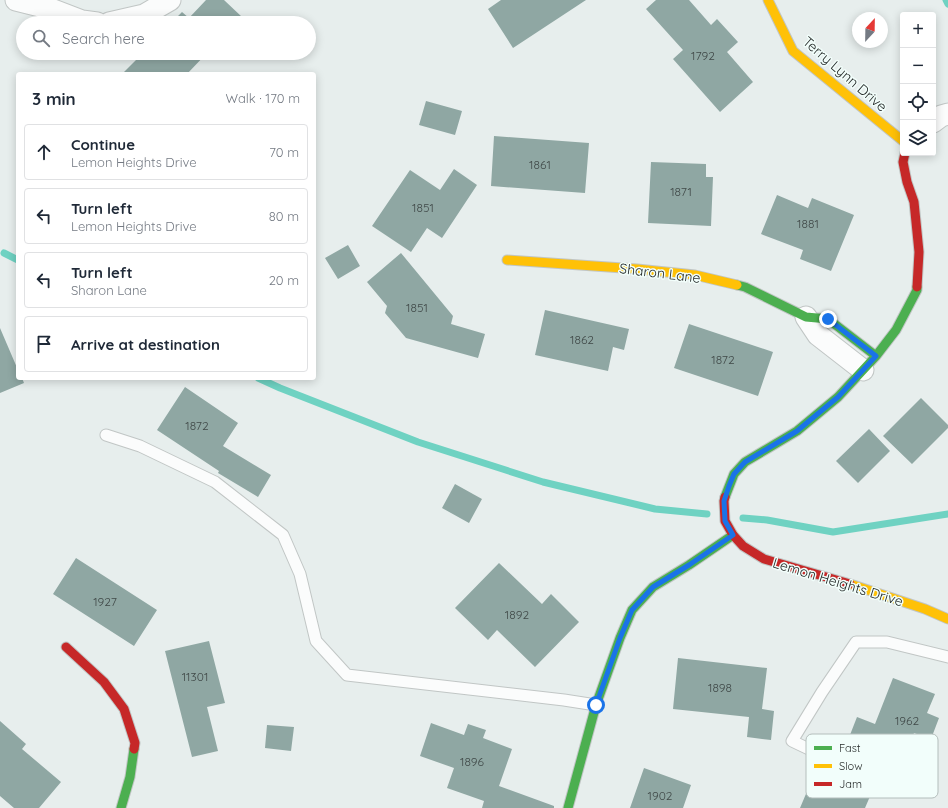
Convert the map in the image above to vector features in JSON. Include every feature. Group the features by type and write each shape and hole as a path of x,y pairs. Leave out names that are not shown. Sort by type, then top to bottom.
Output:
{"street":[{"path":"16,0 48,8 71,16"},
{"path":"140,16 170,0"},
{"name":"Terry Lynn Drive","path":"768,0 793,51 900,139"},
{"path":"936,120 941,116 948,114"},
{"name":"Lemon Heights Drive","path":"904,156 903,162 907,182 914,202 919,252 917,290 896,330 838,397 797,431 745,462 734,474 724,501 725,521 733,535 743,546 764,559 838,580 925,609 948,619"},
{"name":"Sharon Lane","path":"507,260 637,269 695,275 745,287 806,317 818,335 869,363"},
{"path":"568,808 596,705 620,638 632,610 653,587 733,535"},
{"path":"66,647 104,682 124,709 136,743 130,777 121,808"}],"lane":[{"path":"106,435 140,446 215,482 283,535 300,574 316,641 347,675 596,705"},
{"path":"806,748 792,741 822,692 856,642 887,642 948,657"}],"building":[{"path":"206,0 224,0 241,16 191,16"},
{"path":"501,0 586,0 513,48 488,9"},
{"path":"656,0 689,0 711,25 717,19 738,42 727,52 753,82 720,112 673,59 683,50 646,9"},
{"path":"182,12 187,16 178,16"},
{"path":"136,60 200,60 189,72 124,72"},
{"path":"426,101 462,111 455,135 419,125"},
{"path":"494,136 589,143 585,193 491,186"},
{"path":"651,162 706,164 706,177 713,177 711,226 648,223"},
{"path":"454,169 477,185 442,238 427,228 411,252 372,226 410,170 440,190"},
{"path":"777,195 808,208 812,198 854,215 831,271 800,259 803,250 761,234"},
{"path":"348,245 360,266 338,279 325,258"},
{"path":"401,253 453,316 451,324 485,334 478,358 406,338 385,313 387,306 367,282"},
{"path":"545,310 629,329 624,350 613,347 608,371 535,355"},
{"path":"689,324 773,352 758,396 674,368"},
{"path":"0,328 16,365 16,380 23,380 24,383 0,393"},
{"path":"185,387 238,423 223,446 271,475 258,497 218,473 219,471 157,430"},
{"path":"921,398 948,425 948,428 912,464 883,436"},
{"path":"869,429 890,451 858,483 836,461"},
{"path":"455,484 482,499 469,523 442,508"},
{"path":"76,558 157,610 134,646 53,594"},
{"path":"499,563 542,604 551,594 579,622 535,667 497,630 488,640 455,608"},
{"path":"209,641 225,703 207,707 218,751 192,757 165,651"},
{"path":"678,658 767,668 762,709 774,711 771,740 747,737 749,717 673,709"},
{"path":"893,678 935,694 927,713 939,718 933,734 850,734 857,717 875,724"},
{"path":"0,721 26,744 22,749 61,782 39,808 14,808 0,796"},
{"path":"431,723 464,735 468,724 486,730 483,738 512,749 499,786 554,806 554,808 482,808 484,801 447,788 454,768 420,756"},
{"path":"267,725 294,727 291,751 265,748"},
{"path":"644,768 691,785 683,808 630,808"},
{"path":"806,794 806,798 869,798 865,808 800,808"}],"waterway":[{"path":"946,0 948,4"},
{"path":"4,253 16,259"},
{"path":"262,380 418,442 543,482 655,509 707,514"},
{"path":"743,518 767,520 833,532 948,514"}],"traffic: fast":[{"path":"737,285 745,287 806,317 828,319 876,356"},
{"path":"725,497 734,474 745,462 797,431 838,397 876,356 896,330 917,290 917,287"},
{"path":"568,808 596,705 620,638 632,610 653,587 733,535"},
{"path":"121,808 130,777 134,749"}],"traffic: slow":[{"path":"768,0 793,51 900,139"},
{"path":"507,260 637,269 695,275 737,285"},
{"path":"850,584 925,609 948,619"}],"traffic: jam":[{"path":"904,156 903,162 907,182 914,202 919,252 917,287"},
{"path":"725,497 725,521 733,535 743,546 764,559 850,584"},
{"path":"66,647 104,682 124,709 135,743 134,749"}],"route":[{"path":"596,705 620,638 632,610 653,587 733,535 725,521 724,501 734,474 745,462 797,431 838,397 876,356 828,319"}]}
